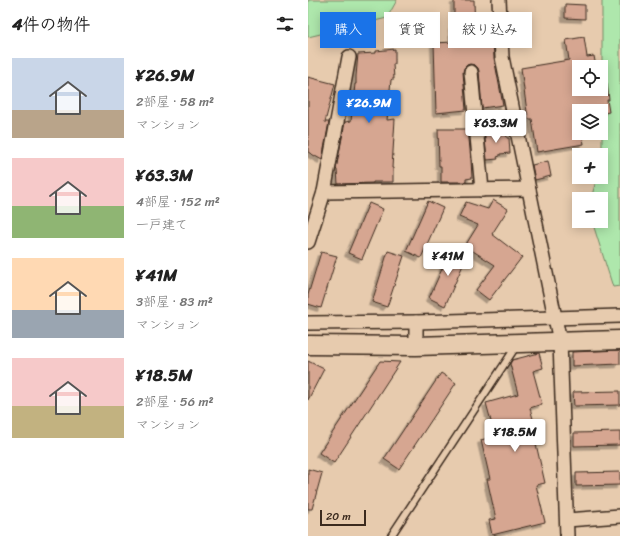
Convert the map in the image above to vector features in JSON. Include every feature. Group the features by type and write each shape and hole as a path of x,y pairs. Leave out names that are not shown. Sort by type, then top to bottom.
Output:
{"street":[{"path":"499,0 502,57 560,342 567,536"},
{"path":"308,242 324,192 349,57"},
{"path":"470,72 482,190"},
{"path":"324,192 529,189"},
{"path":"308,322 416,322 620,316"},
{"path":"416,322 416,346"},
{"path":"308,345 416,346 620,340"},
{"path":"567,520 620,516"}],"lane":[{"path":"391,536 518,343"}],"green space":[{"path":"308,0 397,0 390,12 384,12 384,19 376,21 376,12 320,12 320,34 308,37"},
{"path":"602,0 620,0 620,286 613,287 594,228 608,228 608,192 593,192 595,184 608,184 608,148 602,148 602,140 608,140 608,104 602,104 602,96 608,96 608,60 602,60"}],"building":[{"path":"454,0 474,0 474,12 454,12"},
{"path":"565,4 585,5 585,19 565,18"},
{"path":"584,37 587,57 594,56 595,60 572,60 572,96 608,96 608,92 609,100 607,100 608,104 572,104 572,140 583,140 584,144 537,152 532,119 528,119 521,68 569,60 566,40"},
{"path":"448,42 448,48 494,48 503,105 482,108 479,71 475,65 470,64 464,68 463,72 466,110 436,113 434,48 440,48 440,43"},
{"path":"395,49 395,64 393,64 394,79 391,80 387,120 395,119 392,168 393,182 338,184 336,169 345,122 351,121 358,54 376,53 376,51"},
{"path":"308,77 335,84 325,122 329,122 322,160 308,152"},
{"path":"438,129 468,129 472,178 466,179 466,182 441,182"},
{"path":"484,129 506,130 507,138 509,138 510,153 500,154 500,156 497,157 498,159 487,160"},
{"path":"548,161 551,176 535,180 532,165"},
{"path":"493,200 508,209 492,234 522,257 489,300 476,290 495,265 465,246 478,225 459,217 466,202 488,209"},
{"path":"428,201 443,208 421,258 406,251"},
{"path":"369,203 383,209 362,259 348,253"},
{"path":"451,249 467,256 445,306 429,298"},
{"path":"388,251 404,256 387,307 372,302"},
{"path":"321,252 337,256 321,308 308,304 308,295"},
{"path":"620,350 620,364 572,366 572,352"},
{"path":"539,353 543,368 533,371 542,404 530,408 540,444 536,444 545,483 536,485 545,522 492,535 489,520 496,519 487,479 490,479 481,440 495,436 486,403 518,394 510,364 512,360"},
{"path":"308,361 324,369 308,400"},
{"path":"380,361 400,362 334,463 319,453"},
{"path":"441,373 456,383 399,469 384,459"},
{"path":"620,391 620,405 574,406 573,392"},
{"path":"620,432 620,445 574,446 574,433"},
{"path":"308,469 322,473 312,509 308,509"},
{"path":"620,472 620,485 576,486 576,473"}]}
